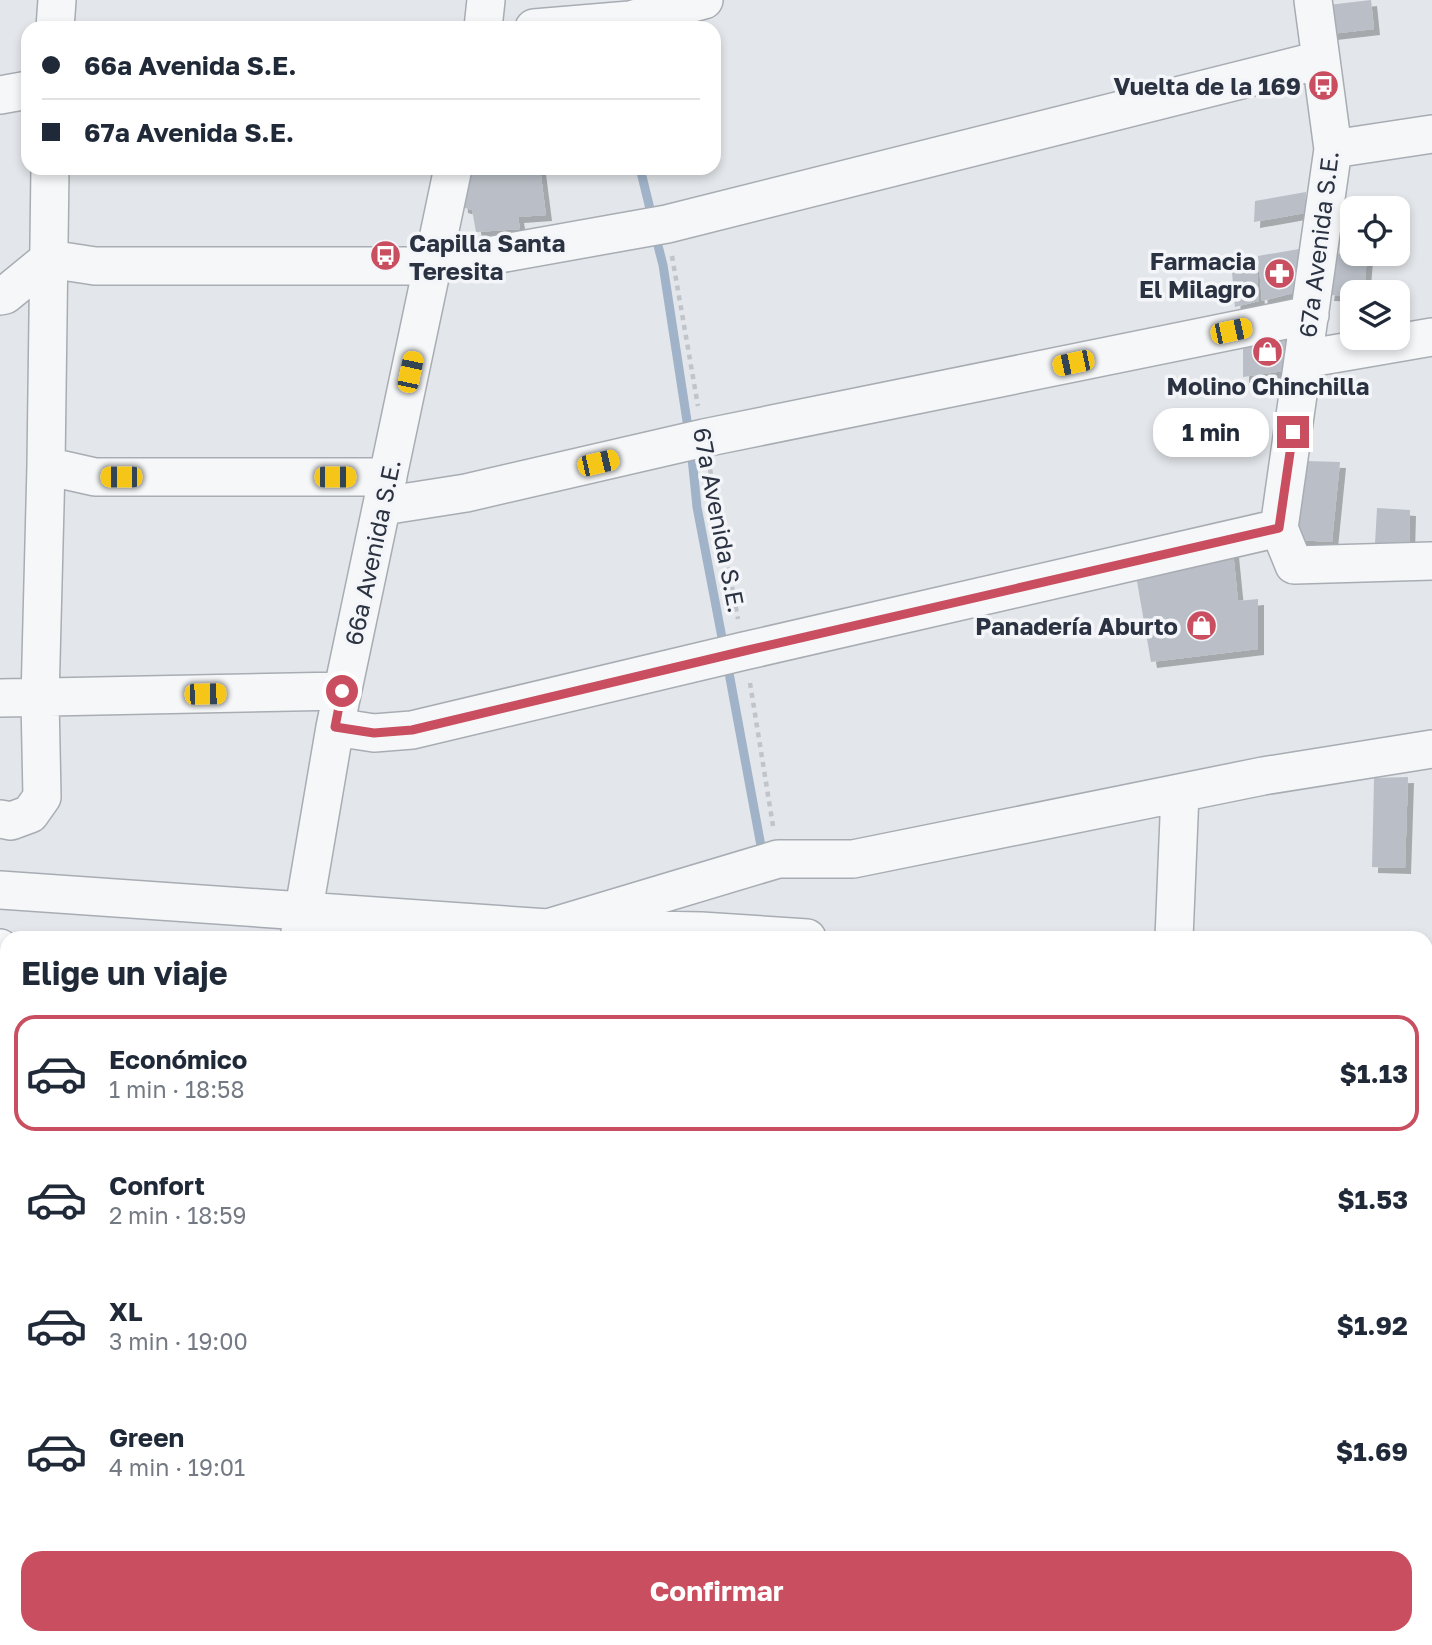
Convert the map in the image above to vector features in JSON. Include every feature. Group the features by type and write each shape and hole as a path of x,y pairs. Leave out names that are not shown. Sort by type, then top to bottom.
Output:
{"street":[{"path":"56,21 57,0"},
{"path":"484,21 486,0"},
{"path":"617,21 704,0"},
{"name":"67a Avenida S.E.","path":"1279,528 1333,149 1312,0"},
{"path":"0,296 5,295 49,259 95,266 432,266 667,224 1320,61"},
{"path":"0,95 21,91"},
{"path":"1333,149 1432,134"},
{"path":"0,819 11,821 30,814 42,797 40,699 50,175"},
{"name":"66a Avenida S.E.","path":"301,924 342,691 452,175"},
{"path":"46,466 95,477 466,493 704,438 1310,315"},
{"path":"1304,359 1432,337"},
{"path":"335,727 374,733 412,730 1279,528 1294,565 1432,561"},
{"path":"0,698 342,691"},
{"path":"554,931 778,859 853,859 1263,776 1432,749"},
{"path":"1174,931 1180,793"},
{"path":"0,890 301,924 493,931"}],"path":[{"name":"67a Avenida S.E.","path":"667,224 744,651 778,859"}],"building":[{"path":"1371,0 1374,29 1331,34 1328,5"},
{"path":"541,175 546,215 518,217 520,229 476,232 472,210 462,207 460,184 470,177"},
{"path":"1306,192 1305,213 1254,222 1255,201"},
{"name":"Farmacia El Milagro","path":"1299,249 1297,292 1262,301 1258,256"},
{"path":"1334,253 1340,254 1340,266 1366,266 1365,280 1340,280 1340,295 1328,295"},
{"path":"1256,257 1259,301 1235,307 1231,261"},
{"name":"Molino Chinchilla","path":"1295,323 1291,370 1243,377 1243,333"},
{"path":"1306,461 1340,462 1332,542 1297,540"},
{"path":"1377,508 1410,510 1409,546 1375,544"},
{"name":"Panadería Aburto","path":"1233,551 1238,601 1258,599 1258,649 1151,662 1135,570"},
{"path":"1408,777 1405,868 1372,867 1374,778"}],"waterway":[{"path":"642,175 652,217"},
{"path":"655,234 663,265 689,434"},
{"path":"691,448 697,507 724,648"},
{"path":"727,662 761,846"}],"place":[{"name":"Vuelta de la 169","path":"1324,85"},
{"name":"Capilla Santa Teresita","path":"386,256"},
{"name":"Farmacia El Milagro","path":"1279,274"},
{"name":"Molino Chinchilla","path":"1268,351"},
{"name":"Panadería Aburto","path":"1201,625"}],"route":[{"path":"342,691 335,727 374,733 412,730 1279,528 1293,432"}]}
